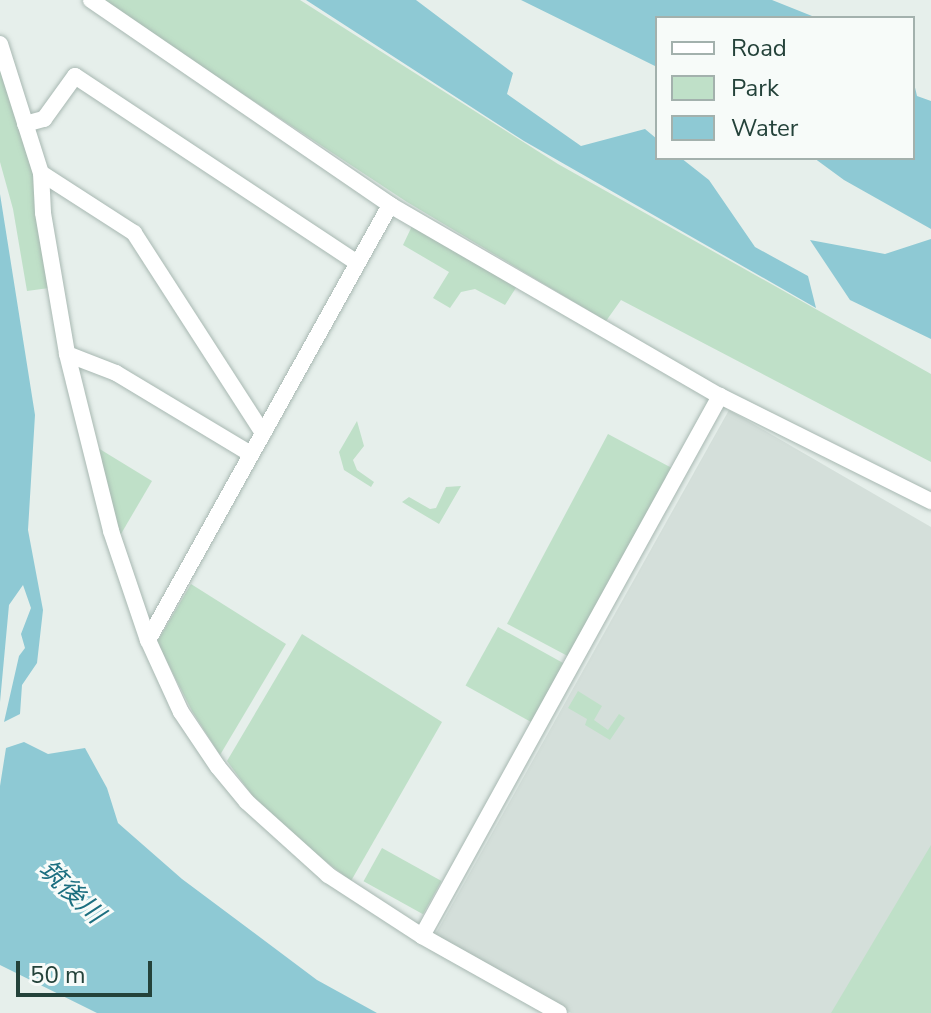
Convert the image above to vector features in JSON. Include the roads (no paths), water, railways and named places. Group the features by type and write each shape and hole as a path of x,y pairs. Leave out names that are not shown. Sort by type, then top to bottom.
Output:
{"street":[{"path":"91,0 390,205 720,396 931,501"},
{"path":"0,44 41,173 43,213 67,354 111,531 148,640 181,712 218,767 247,802 328,875 422,936 559,1013"},
{"path":"25,124 44,119 75,76 357,263"},
{"path":"41,173 134,233 263,433"},
{"path":"148,640 390,205"},
{"path":"67,354 116,373 251,454"},
{"path":"422,936 720,396"}],"water":[{"path":"306,0 416,0 513,73 507,94 581,146 645,129 655,137 655,160 684,160 709,180 755,247 808,276 816,308 524,141"},
{"path":"521,0 772,0 812,16 655,16 655,66"},
{"path":"915,88 917,96 931,101 931,229 844,180 817,160 915,160"},
{"path":"0,194 35,415 28,530 43,610 37,663 22,685 20,714 4,722 19,656 25,648 21,634 31,608 23,585 9,605 0,702"},
{"path":"931,239 931,339 850,300 810,240 885,254"},
{"name":"筑後川","path":"24,742 48,754 85,748 107,788 118,823 182,879 317,980 377,1013 97,1013 0,965 0,786 6,748"}]}
